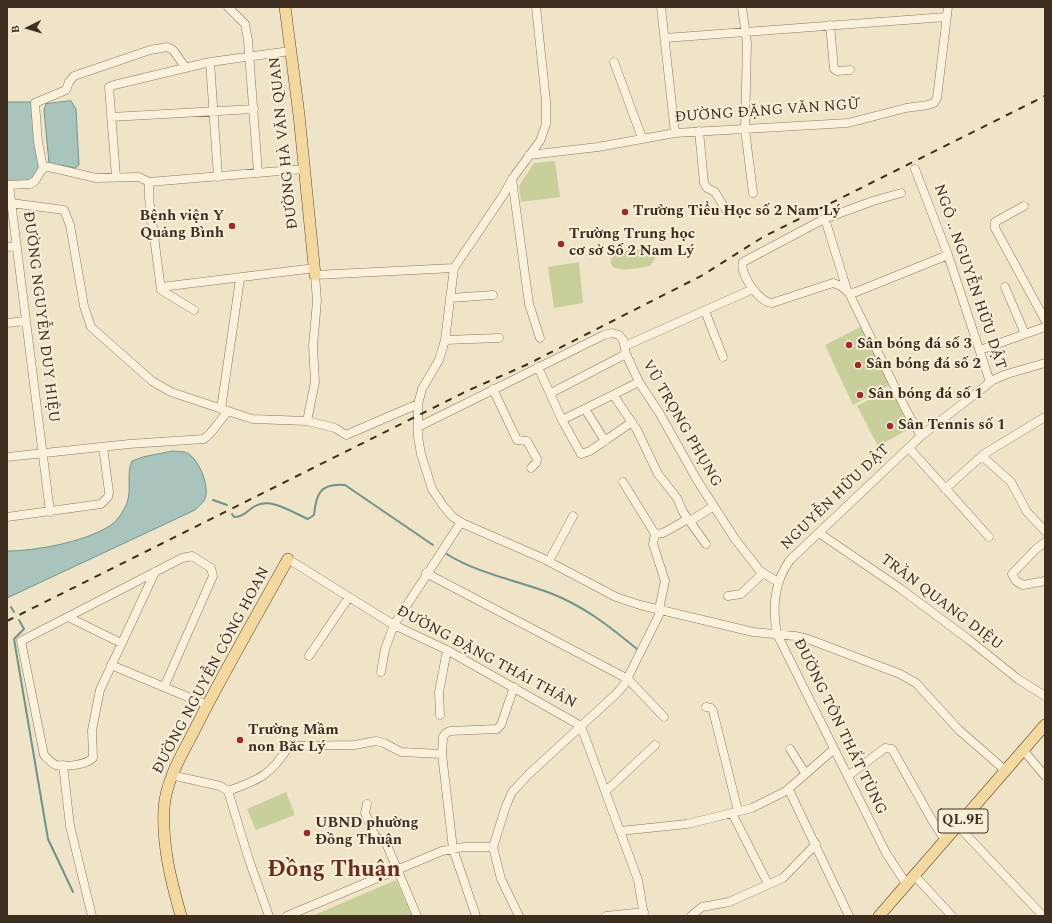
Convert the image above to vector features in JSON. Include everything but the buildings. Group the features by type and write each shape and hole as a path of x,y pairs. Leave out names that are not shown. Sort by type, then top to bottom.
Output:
{"main road":[{"name":"ĐƯỜNG HÀ VĂN QUAN","path":"285,7 315,272"},
{"name":"ĐƯỜNG NGUYỄN CÔNG HOAN","path":"181,916 168,868 164,836 164,808 171,775 207,705 288,559"},
{"name":"QL.9E","path":"884,914 906,885 1045,725"}],"street":[{"path":"228,7 245,24 250,56 258,173"},
{"name":"ĐƯỜNG TÔN THẤT TÙNG","path":"536,7 547,117 540,140 512,179 504,194 454,268 445,340 438,360 422,388 418,404 418,427 421,454 432,489 444,507 461,522 474,530 549,561 616,597 753,632 777,634 886,853 906,885"},
{"path":"661,7 675,133"},
{"path":"742,7 746,32 745,128 753,192"},
{"name":"ĐƯỜNG ĐẶNG VĂN NGỮ","path":"529,155 598,147 675,133 848,123 906,108 934,103 937,98 948,7"},
{"path":"665,38 946,17"},
{"path":"830,26 834,69 837,71 850,70"},
{"path":"8,185 30,184 35,181 43,168 39,146 36,103 66,90 69,82 74,76 150,50 167,46 173,50 186,68"},
{"path":"116,177 109,88 114,85 210,62 290,51"},
{"path":"210,62 218,177"},
{"path":"614,62 642,138"},
{"path":"111,117 254,109"},
{"path":"698,131 704,183 708,188 715,192 726,210"},
{"path":"43,168 49,167 96,178 139,177 149,182 304,169"},
{"name":"NGÕ .. NGUYỄN HỮU DẬT","path":"915,169 921,181 948,255 990,382"},
{"path":"512,179 529,304 540,338"},
{"path":"149,182 161,287 163,292 194,310"},
{"name":"ĐƯỜNG NGUYỄN DUY HIỆU","path":"8,185 12,203 11,246 25,321 50,512"},
{"path":"901,193 873,201 825,219 744,262 743,271 753,289 764,301 772,303 833,284 848,291 856,292 948,255"},
{"path":"12,203 60,208 66,214 70,225 86,314 91,326 130,364 160,387 253,419 307,421 335,428 346,435 418,404"},
{"path":"1024,206 995,222 995,228 1045,320"},
{"path":"825,219 848,291 903,403 921,436"},
{"path":"161,287 315,272 454,268"},
{"path":"307,421 315,382 313,346 317,300 315,272"},
{"path":"7,457 103,447 204,439 212,432 225,410 240,279"},
{"path":"1005,287 1025,334"},
{"path":"550,393 625,350 753,289"},
{"path":"450,298 493,295"},
{"path":"705,311 723,357"},
{"path":"7,323 25,321"},
{"path":"980,350 1045,327"},
{"name":"VŨ TRỌNG PHỤNG","path":"418,427 538,367 612,333 619,335 623,340 625,350 639,382 735,539 763,573 778,582"},
{"path":"445,340 499,338"},
{"name":"NGUYỄN HỮU DẬT","path":"777,634 774,616 778,582 782,572 790,560 921,436 990,382 1007,374 1045,363"},
{"path":"538,367 562,420 581,454 590,451 632,422"},
{"path":"562,420 614,396 639,382"},
{"path":"493,389 517,440 527,441 537,459 536,463 531,468"},
{"path":"614,396 622,410 632,422 658,474 677,498 689,520 706,544"},
{"path":"585,409 605,441"},
{"path":"945,489 982,456 1045,417"},
{"path":"7,517 97,505 105,501 109,492 103,447"},
{"path":"908,448 989,537"},
{"path":"982,456 1011,482 1027,512 1044,529"},
{"path":"519,916 501,879 493,847 512,792 616,694 628,679 660,609 665,581 653,544 655,534 623,482"},
{"path":"655,534 663,533 714,506"},
{"path":"549,561 573,516"},
{"path":"381,672 385,649 394,625 426,573 461,522"},
{"name":"TRẦN QUANG DIỆU","path":"819,533 901,589 968,639 1018,679 1045,696"},
{"path":"1045,542 1030,554 1012,574 1016,581 1023,585 1045,581"},
{"path":"155,572 100,690 95,708 92,730 94,758 89,762 57,765 50,762 44,755 21,641 182,558 192,556 211,568 213,576 164,687"},
{"name":"ĐƯỜNG ĐẶNG THÁI THÂN","path":"288,559 394,625 447,650 581,726 638,880 644,914"},
{"path":"426,573 628,679 664,717"},
{"path":"728,596 741,594 763,573"},
{"path":"309,656 348,597"},
{"path":"68,617 122,643"},
{"path":"777,634 808,639 916,683 965,736 1006,770"},
{"path":"440,715 439,692 447,650"},
{"path":"111,665 207,705"},
{"path":"476,916 453,849 442,754 443,737 450,731 493,731 497,729 501,725 514,687"},
{"path":"706,707 711,708 713,711 735,812 768,884"},
{"path":"228,791 253,782 267,774 278,764 289,746 354,745 376,741 384,743 401,752 442,754"},
{"path":"606,791 656,745"},
{"path":"848,776 885,748 892,749 945,840"},
{"path":"790,749 805,773"},
{"path":"620,831 687,824 752,808 786,790 834,749"},
{"path":"1024,751 1045,776"},
{"path":"63,765 70,826 92,916"},
{"path":"171,775 220,786 228,791 249,860 269,916"},
{"path":"786,790 789,790 849,916"},
{"path":"367,804 366,816 375,836 386,843 417,916"},
{"path":"958,826 1044,915"},
{"path":"691,916 705,906 735,899 783,878 816,844"},
{"path":"287,916 442,851 464,847 493,847"},
{"path":"915,876 952,916"},
{"path":"606,916 644,914"}],"green space":[{"path":"555,161 560,197 521,202 519,186 534,163"},
{"path":"647,248 653,250 655,254 654,260 650,266 632,269 618,269 613,267 611,263 612,257 618,252"},
{"path":"579,262 583,303 554,308 548,267"},
{"path":"862,326 892,384 853,405 825,345"},
{"path":"893,387 913,427 878,446 857,406"},
{"path":"286,792 295,815 256,830 247,809"},
{"path":"396,880 412,916 312,916"}],"water":[{"path":"71,101 76,109 79,165 75,168 49,163 44,110 46,104"},
{"path":"7,102 32,102 39,169 31,182 7,183"},
{"path":"174,451 186,452 193,457 202,473 206,485 205,500 195,510 7,598 7,551 19,551 59,545 86,537 108,527 124,510 127,503 129,492 129,471 132,461 143,457"}],"waterway":[{"path":"232,514 234,517 241,516 255,506 268,503 282,507 308,519 314,515 316,501 321,491 330,486 345,485 433,545"},
{"path":"213,500 227,505"},
{"path":"445,553 470,566 496,576 537,588 562,598 585,610 637,649"},
{"path":"11,607 14,612"},
{"path":"19,620 24,629 14,639 48,839 73,892"}],"railway":[{"path":"7,621 467,391 526,365 703,275 763,237 1045,96"}],"place":[{"name":"Trường Tiểu Học số 2 Nam Lý","path":"625,212"},
{"name":"Bệnh viện Y Quảng Bình","path":"232,226"},
{"name":"Trường Trung học cơ sở Số 2 Nam Lý","path":"561,244"},
{"name":"Sân bóng đá số 3","path":"849,345"},
{"name":"Sân bóng đá số 2","path":"858,365"},
{"name":"Sân bóng đá số 1","path":"860,395"},
{"name":"Sân Tennis số 1","path":"890,426"},
{"name":"Trường Mầm non Băc Lý","path":"240,740"},
{"name":"UBND phường Đồng Thuận","path":"307,833"}],"district":[{"name":"Đồng Thuận","path":"334,871"}]}
